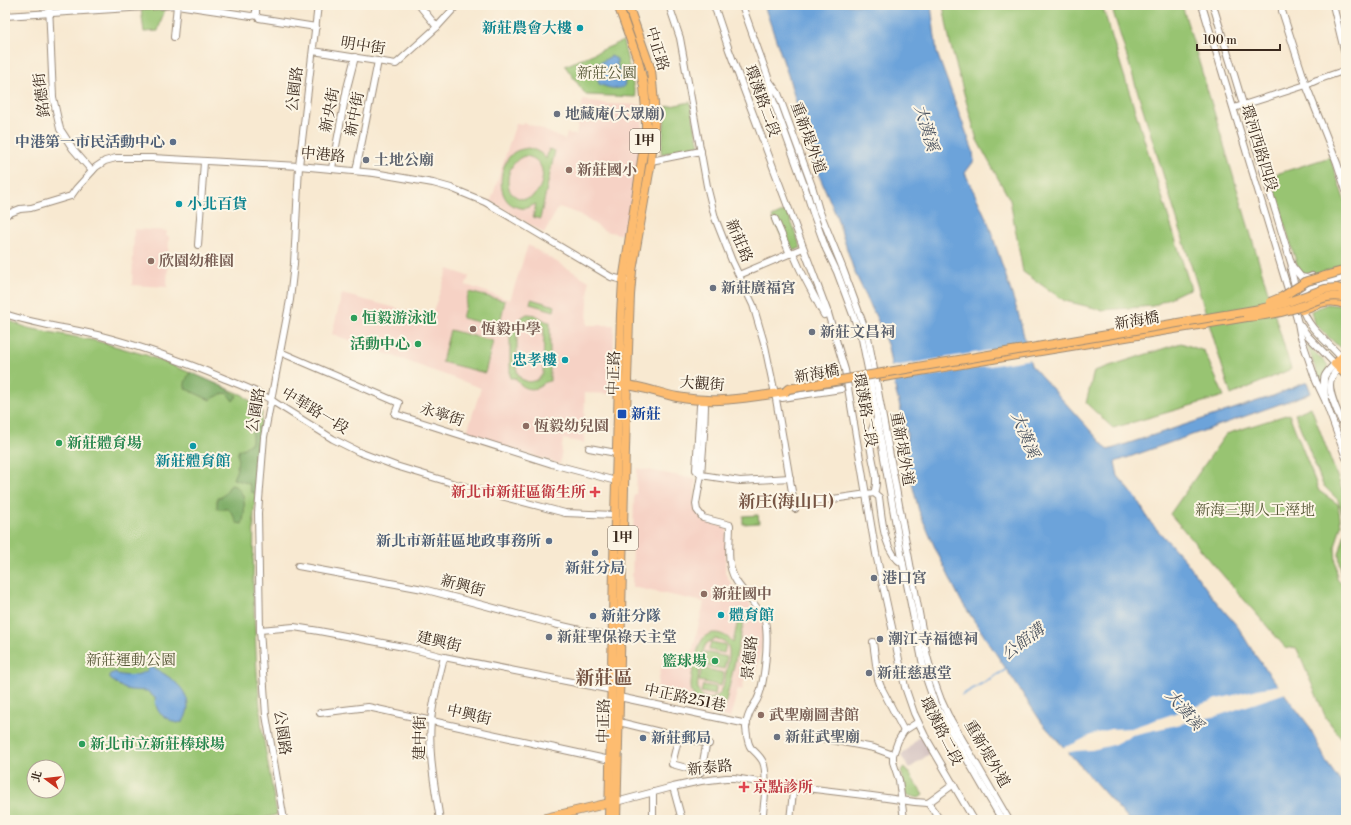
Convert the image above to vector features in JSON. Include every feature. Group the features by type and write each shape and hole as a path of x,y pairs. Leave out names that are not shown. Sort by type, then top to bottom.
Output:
{"main road":[{"name":"中正路","path":"609,820 613,802 619,722 614,516 618,385 627,281 646,134 644,86 639,66 618,5"},
{"name":"中正路","path":"616,820 610,760 627,385 627,281 651,161 655,115 651,70 628,5"},
{"path":"1245,311 1273,301 1307,281 1346,270"},
{"name":"新海橋","path":"785,392 788,389 1272,306 1325,289 1336,288 1346,291"},
{"name":"新海橋","path":"785,392 789,393 1200,324 1264,316 1296,308 1331,295 1346,298"},
{"path":"1302,310 1332,300 1346,305"},
{"path":"1345,359 1337,366 1346,375"},
{"name":"大觀街","path":"618,385 627,385 676,397 704,401 726,401 785,392"},
{"name":"新泰路","path":"537,820 613,802"}],"street":[{"name":"銘德街","path":"49,5 54,97 60,129 73,149 92,171"},
{"path":"174,37 177,5"},
{"path":"5,16 177,5 251,16 256,15 259,18 316,27"},
{"path":"256,5 256,15"},
{"name":"公園路","path":"283,820 266,715 260,630 258,513 264,437 290,300 294,264 299,166 318,5"},
{"path":"419,5 437,27"},
{"name":"明中街","path":"313,51 396,64 437,27 457,5"},
{"name":"新莊路","path":"669,5 680,38 715,218 753,305 764,346 775,394 794,506 867,494"},
{"name":"環漢路二段","path":"714,5 729,50 828,313 844,370 867,494 876,554 905,687 918,722 974,820"},
{"name":"重新堤外道","path":"742,5 769,80 772,96 805,188 812,213 826,249 840,278 862,339 925,675 935,704 1002,820"},
{"name":"環河西路四段","path":"1202,5 1223,79 1234,108 1300,334 1316,381 1325,400"},
{"name":"環河西路四段","path":"1213,5 1292,266 1291,270 1297,295"},
{"path":"1282,5 1284,17 1306,85 1337,163 1346,191"},
{"path":"1333,5 1346,58"},
{"name":"新央街","path":"332,168 355,58"},
{"name":"新中街","path":"356,171 378,61"},
{"path":"1234,108 1306,85 1346,70"},
{"name":"重新堤外道","path":"769,80 778,93 812,186 819,210 868,337 915,594 933,678 948,715 1009,820"},
{"path":"651,161 701,151"},
{"name":"中港路","path":"5,215 20,209 31,208 71,196 92,171 105,161 116,158 144,158 332,168 423,180 451,188 485,202 610,277 627,281"},
{"path":"198,245 204,162"},
{"path":"775,219 824,315 828,313"},
{"path":"739,275 792,254 803,248"},
{"path":"1292,266 1301,277 1306,278 1346,266"},
{"path":"1290,298 1310,288 1346,277"},
{"path":"1297,295 1302,310 1312,327 1345,359"},
{"name":"中華路一段","path":"5,314 48,326 96,335 146,349 187,363 271,399 333,439 359,452 396,466 452,483 565,513 614,516"},
{"path":"1298,323 1308,336 1337,366"},
{"name":"永寧街","path":"280,352 399,403 395,414 545,462 616,481"},
{"path":"1337,366 1324,377 1323,383 1325,400 1346,458"},
{"path":"1337,366 1330,385 1331,393 1346,431"},
{"name":"大觀街","path":"839,377 781,388 775,394 782,398 841,389"},
{"name":"景德路","path":"704,401 705,406 701,475 696,504 697,510 703,518 730,525 730,561 732,572 735,580 764,619 767,638 764,674 757,699 752,706 747,724 748,743 750,747 758,754 763,764 765,793 762,820"},
{"path":"874,493 877,485 870,443 873,425 877,419"},
{"path":"589,448 616,453"},
{"path":"701,475 740,481 790,478"},
{"path":"867,494 874,493 879,497 888,547 898,561 903,564"},
{"name":"新興街","path":"298,566 423,589 554,624 593,633 616,636"},
{"name":"建興街","path":"260,630 294,627 319,630 409,648 444,657 612,690"},
{"path":"873,642 878,679 904,731"},
{"name":"建中街","path":"440,820 431,759 431,720 444,657"},
{"name":"中正路251巷","path":"619,697 747,724"},
{"name":"中興街","path":"320,713 368,707 610,760"},
{"path":"619,722 679,736 708,745 701,772 672,764 679,736"},
{"path":"904,820 899,780 893,762 894,755 898,741 904,731 918,722"},
{"path":"800,734 874,748 894,755"},
{"name":"新泰路","path":"613,802 701,781 734,778 928,803"},
{"path":"940,820 928,803 954,784"},
{"path":"790,820 794,785"},
{"path":"673,787 682,820"},
{"path":"654,792 653,819 656,820"}],"shaded area":[{"name":"新莊國小","path":"583,100 608,104 642,105 643,134 625,235 605,231 579,214 559,207 544,233 491,201 516,123 535,126 565,140 567,133 576,135"},
{"name":"欣園幼稚園","path":"134,229 167,231 166,236 169,236 167,287 132,285"},
{"name":"恆毅中學","path":"528,245 589,281 587,325 614,325 613,376 610,376 609,385 612,394 585,393 584,443 563,439 560,464 466,435 481,388 332,334 342,294 431,317 448,269 469,276 466,285 510,300"},
{"name":"新莊國中","path":"637,468 696,479 694,503 702,520 727,528 725,573 731,583 748,601 762,620 764,632 757,670 747,668 742,690 738,689 730,718 654,700 665,651 691,657 704,602 632,587 634,494 636,494"},
{"path":"923,736 932,752 910,768 901,756 919,737"}],"green space":[{"path":"943,5 1102,5 1191,289 1153,306 1103,310 1065,301 1023,272 1010,200 977,140 950,43"},
{"path":"1111,5 1182,5 1291,369 1231,395"},
{"path":"165,8 158,31 144,32 141,9"},
{"name":"新莊公園","path":"623,41 636,97 586,95 565,66"},
{"path":"690,102 699,146 661,154 666,107"},
{"path":"528,148 538,152 546,159 549,149 555,151 540,219 533,217 536,204 523,208 513,205 507,200 503,193 501,184 504,167 508,159 513,153","holes":["525,156 534,159 540,165 542,173 542,181 539,189 534,195 527,199 519,198 512,194 510,190 508,183 509,173 517,160"]},
{"path":"1330,157 1346,205 1346,264 1312,275 1305,274 1300,272 1298,268 1270,176"},
{"path":"787,210 801,248 790,252 772,217"},
{"path":"469,292 505,301 499,327 462,318"},
{"path":"531,299 555,306 554,311 530,304"},
{"path":"1327,304 1346,306 1346,346 1343,348 1339,347 1314,323 1311,311"},
{"path":"527,314 532,314 547,322 550,322 550,381 532,389 525,387 515,378 510,378 510,325 515,325","holes":["529,319 538,321 544,328 543,373 538,380 529,382 521,379 517,372 517,331 521,323"]},
{"name":"新莊運動公園","path":"5,319 28,328 97,341 146,355 243,395 262,412 254,512 253,587 257,672 262,730 277,815 255,820 5,820"},
{"path":"450,330 493,341 485,373 442,362"},
{"path":"1181,343 1204,351 1224,396 1113,428 1086,403 1094,371"},
{"path":"1307,345 1328,365 1328,369 1320,382"},
{"path":"190,372 226,388 237,396 233,401 227,393 221,394 210,400 186,389 185,383"},
{"path":"1311,407 1346,500 1346,525 1338,500 1323,485 1295,414"},
{"name":"新海三期人工溼地","path":"1289,414 1319,491 1338,504 1341,525 1335,547 1337,579 1346,589 1346,744 1326,718 1297,649 1285,647 1170,514 1226,434"},
{"path":"254,427 261,428 256,493 251,492 249,484 233,479 237,469 238,452 252,442 252,432"},
{"path":"231,485 240,490 243,495 244,514 242,524 237,523 232,513 228,509 217,509 217,498 222,497"},
{"path":"758,515 759,523 743,524 743,516"},
{"path":"1346,529 1346,583 1342,580 1339,554"},
{"path":"740,611 746,612 724,710 718,709 720,701 713,704 707,704 698,700 694,696 691,680 695,661 702,640 709,634 722,634 733,643","holes":["715,639 722,640 726,643 729,652 723,687 717,696 709,699 703,697 699,692 699,669 706,645"]},
{"path":"711,642 726,645 724,653 709,650"},
{"name":"籃球場","path":"705,652 727,657 724,669 702,665"},
{"name":"籃球場","path":"702,668 724,673 721,686 699,681"},
{"path":"703,685 716,687 715,695 701,692"},
{"path":"905,767 923,795 919,798 906,795 901,770"}],"water":[{"name":"大漢溪","path":"764,5 931,5 937,53 973,151 974,161 965,173 988,222 1019,316 1031,365 1108,450 1273,396 1307,382 1311,393 1115,462 1118,476 1136,498 1151,523 1185,560 1214,599 1238,627 1255,655 1309,726 1327,763 1346,790 1346,820 1129,820 1042,723 961,601 919,511 906,460 907,433 896,392 888,347 878,321 854,271 836,215 815,166 788,75"},
{"path":"611,56 617,59 618,67 625,77 624,87 612,88 599,84 593,67"},
{"path":"152,667 168,676 181,688 186,696 188,704 183,722 176,723 161,714 158,711 155,698 147,691 123,688 110,679 110,674 116,672 117,674 129,676 140,674"}],"pier":[{"path":"1028,344 1032,359 892,382 889,367"},
{"path":"1280,685 1286,693 1217,716 1132,735 1113,745 1092,750 1066,753 1061,748 1091,735 1110,729 1131,728 1214,700"}],"waterway":[{"name":"公館溝","path":"962,695 1007,669"}],"place":[{"name":"新莊農會大樓","path":"580,28"},
{"name":"地藏庵(大眾廟)","path":"557,114"},
{"name":"中港第一市民活動中心","path":"173,142"},
{"name":"土地公廟","path":"366,160"},
{"name":"新莊國小","path":"569,170"},
{"name":"小北百貨","path":"179,204"},
{"name":"欣園幼稚園","path":"151,261"},
{"name":"新莊廣福宮","path":"713,288"},
{"name":"恒毅游泳池","path":"354,318"},
{"name":"恆毅中學","path":"473,329"},
{"name":"新莊文昌祠","path":"812,332"},
{"name":"活動中心","path":"418,344"},
{"name":"忠孝樓","path":"565,360"},
{"name":"新莊","path":"622,414"},
{"name":"恆毅幼兒園","path":"526,426"},
{"name":"新莊體育場","path":"59,443"},
{"name":"新莊體育館","path":"193,446"},
{"name":"新北市新莊區衛生所","path":"595,492"},
{"name":"新北市新莊區地政事務所","path":"549,541"},
{"name":"新莊分局","path":"595,553"},
{"name":"港口宮","path":"874,578"},
{"name":"新莊國中","path":"704,594"},
{"name":"體育館","path":"721,615"},
{"name":"新莊分隊","path":"593,616"},
{"name":"新莊聖保祿天主堂","path":"549,637"},
{"name":"潮江寺福德祠","path":"880,639"},
{"name":"籃球場","path":"715,661"},
{"name":"新莊慈惠堂","path":"869,673"},
{"name":"武聖廟圖書館","path":"761,715"},
{"name":"新莊武聖廟","path":"777,737"},
{"name":"新莊郵局","path":"643,738"},
{"name":"新北市立新莊棒球場","path":"82,744"},
{"name":"京點診所","path":"744,787"}],"district":[{"name":"新庄(海山口)","path":"786,502"},
{"name":"新莊區","path":"604,678"}]}
